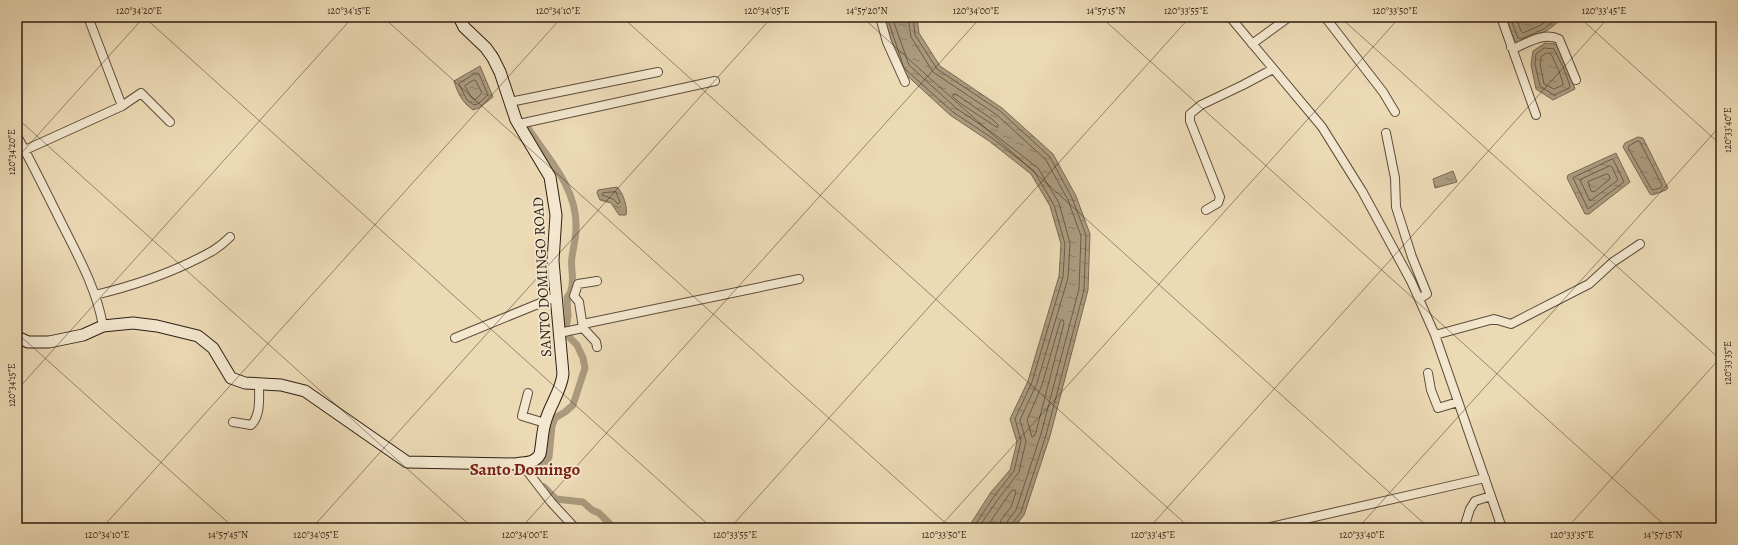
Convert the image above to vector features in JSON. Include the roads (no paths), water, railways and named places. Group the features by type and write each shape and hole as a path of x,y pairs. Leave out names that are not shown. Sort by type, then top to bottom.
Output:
{"street":[{"path":"88,17 122,106"},
{"name":"SANTO DOMINGO ROAD","path":"17,337 28,342 49,342 83,335 103,326 133,323 156,326 198,336 213,348 231,378 245,383 281,385 305,391 407,462 515,464 530,462 538,458 545,423 552,403 562,385 565,332 555,297 553,261 556,215 550,177 519,124 500,72 493,58 486,48 464,26 459,17"},
{"path":"880,17 887,42 905,82"},
{"path":"1230,17 1322,127 1362,192 1411,281 1434,335 1502,528"},
{"path":"1252,44 1289,17 1301,17"},
{"path":"1325,17 1383,92 1395,112"},
{"path":"1501,17 1536,115"},
{"path":"1511,47 1516,48 1545,36 1551,35 1559,39 1576,80"},
{"path":"1206,210 1218,203 1220,197 1190,122 1190,114 1201,104 1243,85 1273,69"},
{"path":"510,102 658,72"},
{"path":"519,124 715,81"},
{"path":"25,150 122,106 141,92 170,122"},
{"path":"1386,133 1395,178 1396,207 1412,257 1427,294 1419,299"},
{"path":"17,136 70,241 95,295 100,307 103,326"},
{"path":"95,295 165,275 219,248 230,237"},
{"path":"1434,335 1494,319 1510,324 1589,284 1613,262 1640,244"},
{"path":"565,332 583,326 799,279"},
{"path":"597,281 578,284 574,296 579,302 583,326 596,342 597,347"},
{"path":"455,338 555,297"},
{"path":"1428,373 1431,390 1438,408 1458,402"},
{"path":"233,422 251,425 255,421 257,415 259,384"},
{"path":"528,393 522,416 545,423"},
{"path":"521,463 551,502 576,528"},
{"path":"1266,528 1485,478"},
{"path":"1464,528 1470,509 1475,501 1491,496"}],"water":[{"path":"882,17 917,17 919,33 940,66 1002,108 1053,154 1076,196 1090,234 1088,290 1050,436 1024,515 1014,528 968,528 991,492 1010,470 1017,442 1010,419 1028,381 1059,276 1061,244 1050,206 1031,174 989,141 950,115 901,70"},
{"path":"1506,17 1563,17 1540,35 1525,42 1519,42 1514,40"},
{"path":"1545,43 1556,44 1568,67 1575,89 1553,100 1536,89 1531,65 1533,51"},
{"path":"480,66 493,97 479,108 473,110 461,97 454,81"},
{"path":"1638,137 1643,138 1668,188 1666,190 1653,195 1650,194 1623,147 1625,143"},
{"path":"1616,153 1630,182 1589,214 1585,214 1567,178 1568,175"},
{"path":"1453,171 1457,182 1435,188 1433,179"},
{"path":"617,187 624,200 626,215 619,215 611,203 600,200 597,193 598,190"}],"waterway":[{"path":"496,52 500,61"},
{"path":"525,124 560,174 567,186 572,200 575,214 576,233 572,261 572,286 571,292 567,298 568,316 566,329 570,338 577,345 583,358 585,368 573,405 555,418 552,426 549,457 547,461 535,463 531,467 531,472 534,476"},
{"path":"544,487 556,499 583,502 592,510 599,513 614,528"}],"district":[{"name":"Santo Domingo","path":"525,469"}]}
